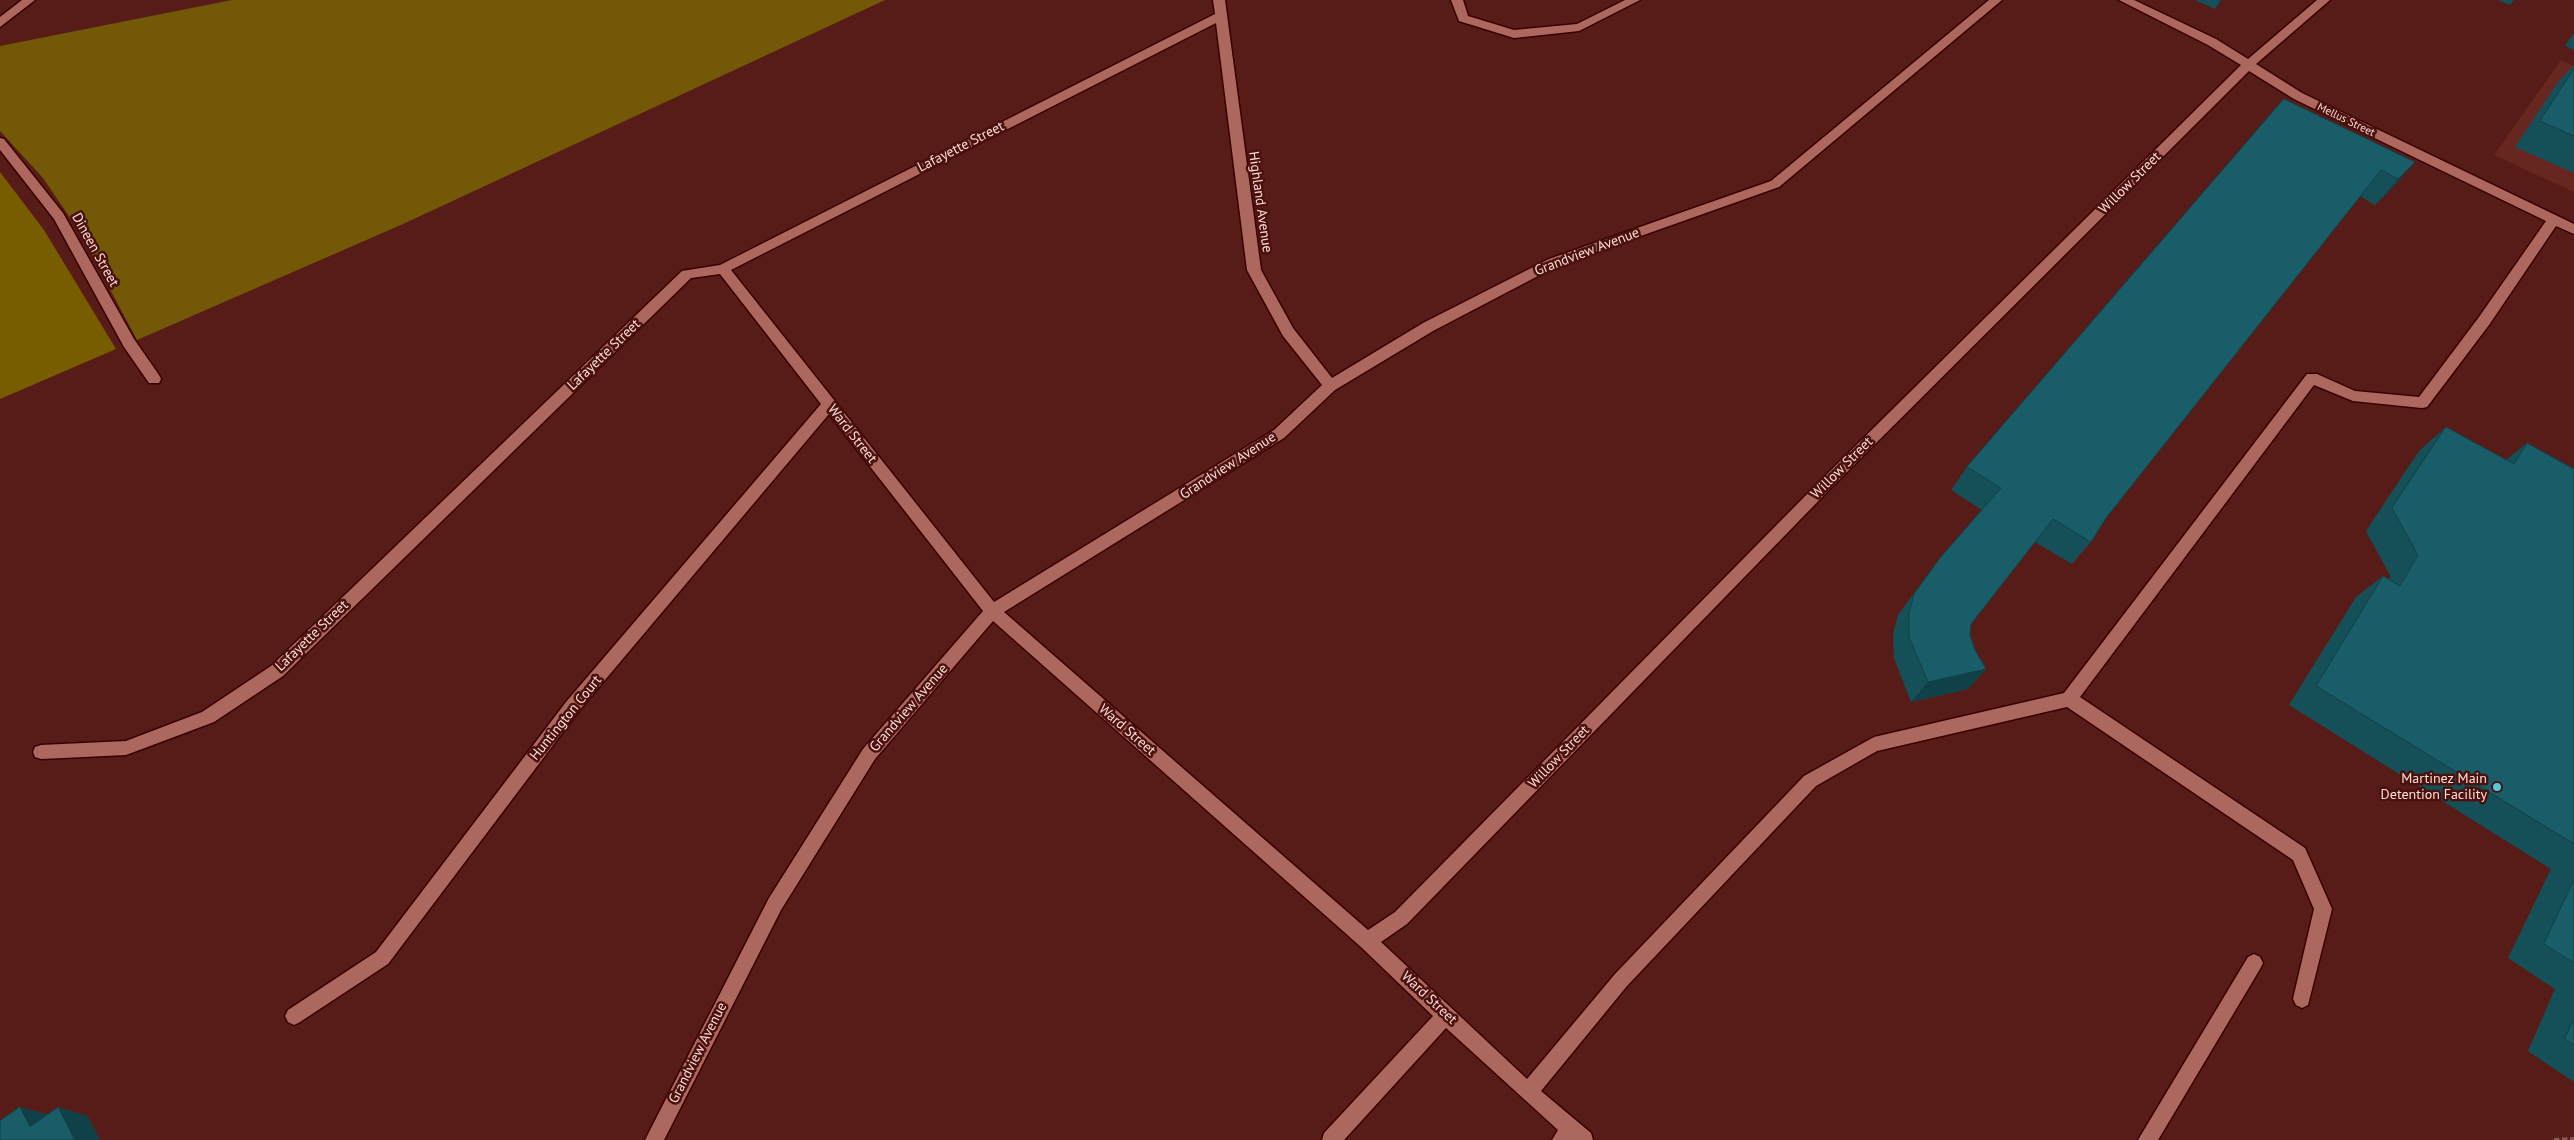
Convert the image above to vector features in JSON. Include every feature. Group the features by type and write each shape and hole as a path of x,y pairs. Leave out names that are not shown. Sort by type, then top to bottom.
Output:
{"street":[{"path":"0,22 29,0"},
{"name":"Highland Avenue","path":"1218,0 1254,270 1288,332 1330,386"},
{"path":"1457,0 1463,18 1514,34 1579,27 1634,0"},
{"name":"Grandview Avenue","path":"654,1140 775,904 869,754 992,612 1279,434 1330,386 1428,327 1554,262 1775,184 1996,0"},
{"name":"Mellus Street","path":"2125,0 2212,42 2298,96 2574,229"},
{"name":"Willow Street","path":"1366,941 1401,918 1825,485 2249,64 2324,0"},
{"name":"Lafayette Street","path":"41,752 126,748 208,717 277,671 688,274 723,268 1220,16"},
{"name":"Dineen Street","path":"0,142 59,216 129,343 154,379"},
{"path":"1528,1092 1621,980 1810,781 1874,744 1946,725 2069,699 2312,378 2354,396 2422,403 2484,321 2554,219"},
{"name":"Ward Street","path":"723,268 992,612 1366,941 1446,1014 1572,1136"},
{"name":"Huntington Court","path":"294,1016 382,958 572,707 829,405"},
{"path":"2069,699 2299,854 2323,909 2302,999"},
{"path":"2147,1140 2254,963"},
{"path":"1331,1140 1446,1014"}],"path":[{"path":"2554,1140 2574,1139"}],"shaded area":[{"path":"232,0 885,0 403,224 137,340 79,231 43,178 0,131 0,46"},
{"path":"2561,60 2574,66 2574,192 2494,155"},
{"path":"0,172 44,230 116,349 0,399"}],"building":[{"path":"2574,69 2574,136 2540,121"},
{"path":"2284,99 2415,162 2398,179 2381,170 2106,518 2091,542 2053,519 1971,624 1970,635 1975,650 1986,669 1928,682 1909,637 1909,613 1914,594 1940,558 2001,488 1967,467"},
{"name":"Martinez Main Detention Facility","path":"2446,427 2514,464 2527,443 2574,469 2574,844 2316,686 2383,576 2400,586 2418,555 2392,508"},
{"path":"2574,880 2574,963 2544,944"},
{"path":"2574,1018 2574,1045 2565,1039"},
{"path":"20,1107 30,1127 58,1107 75,1140 0,1140 0,1121"}],"place":[{"name":"Martinez Main Detention Facility","path":"2497,787"}]}
